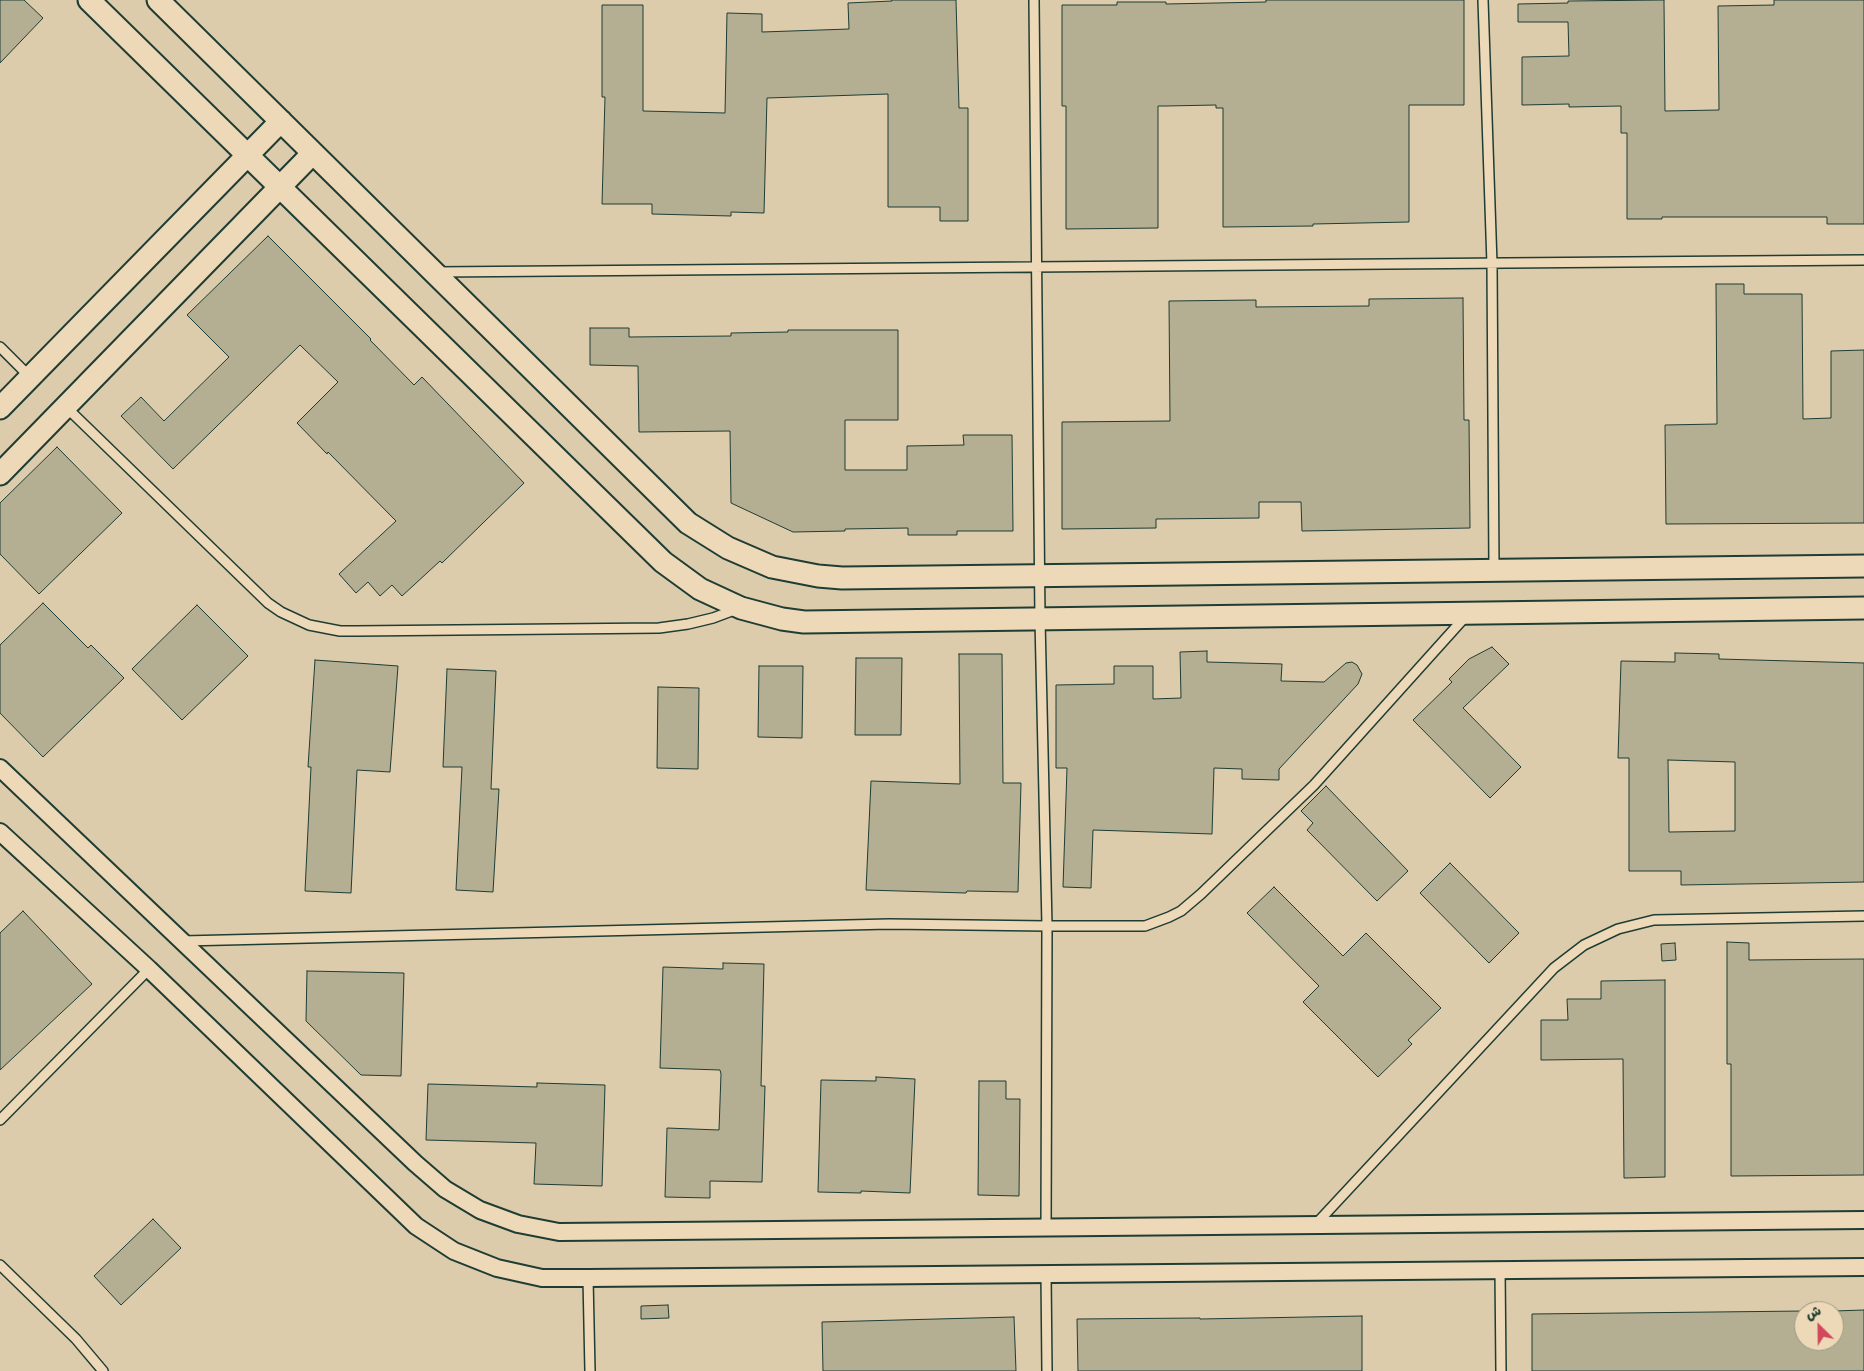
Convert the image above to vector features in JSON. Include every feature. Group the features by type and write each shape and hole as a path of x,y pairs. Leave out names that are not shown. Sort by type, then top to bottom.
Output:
{"street":[{"path":"89,0 663,562 700,589 741,608 782,620 804,622 1864,608"},
{"path":"158,0 688,523 728,548 772,567 818,576 842,578 1864,566"},
{"path":"0,408 281,121"},
{"path":"0,474 313,153"},
{"path":"0,768 415,1163 446,1189 480,1210 518,1224 559,1232 1864,1220"},
{"path":"0,832 149,968 416,1226 454,1251 497,1268 542,1278 588,1278 1864,1267"}],"lane":[{"path":"1034,0 1040,620 1047,926 1046,1228"},
{"path":"1483,0 1492,264 1494,570"},
{"path":"434,272 1864,260"},
{"path":"0,347 31,377"},
{"path":"66,406 262,598 280,612 309,625 340,631 659,628 713,618 741,608"},
{"path":"183,941 889,924 1145,926 1181,911 1314,785 1469,613"},
{"path":"1315,1225 1554,968 1584,946 1618,929 1654,920 1864,916"},
{"path":"0,1120 149,968"},
{"path":"0,1265 76,1339 103,1371"},
{"path":"1500,1270 1501,1371"},
{"path":"1046,1274 1047,1371"},
{"path":"588,1278 590,1371"}],"shaded area":[{"path":"0,0 1864,0 1864,1371 0,1371"}],"building":[{"path":"0,0 24,0 43,18 0,63"},
{"path":"892,0 956,0 959,108 968,108 968,221 940,221 940,207 888,207 888,94 767,98 764,213 731,212 731,216 652,214 652,204 602,204 605,97 602,97 602,5 643,5 643,111 725,113 727,13 762,14 762,32 849,29 848,3"},
{"path":"1266,0 1464,0 1464,105 1409,105 1409,222 1223,227 1223,108 1216,108 1216,105 1158,106 1158,228 1066,229 1066,106 1062,106 1062,5 1117,5 1117,2 1166,2 1166,4 1266,2"},
{"path":"1664,0 1665,111 1719,110 1718,6 1774,5 1774,0 1864,0 1864,224 1827,224 1827,217 1662,217 1662,219 1627,219 1627,133 1621,133 1621,106 1569,107 1569,104 1522,105 1522,57 1569,56 1568,22 1518,22 1518,4 1568,3 1568,1"},
{"path":"268,236 414,385 422,377 524,483 442,563 440,561 402,596 392,585 380,596 368,582 356,593 339,574 396,521 297,423 338,382 300,345 173,469 121,416 141,397 164,421 229,357 187,315"},
{"path":"1716,284 1744,284 1744,294 1802,294 1803,419 1831,418 1831,351 1864,350 1864,523 1666,524 1665,425 1717,424"},
{"path":"1463,298 1464,420 1469,420 1470,528 1302,531 1301,502 1259,502 1259,518 1156,519 1156,528 1062,529 1062,422 1170,421 1169,301 1256,300 1256,307 1369,306 1369,299"},
{"path":"590,328 629,328 629,337 731,336 731,333 788,332 788,330 898,330 898,420 845,420 845,470 907,470 907,446 964,445 963,435 1012,435 1013,531 957,531 957,535 908,535 908,528 793,532 731,503 730,431 639,432 638,366 590,365"},
{"path":"57,447 122,513 39,594 0,554 0,503"},
{"path":"43,603 88,648 91,645 124,678 43,757 0,713 0,645"},
{"path":"197,605 248,656 182,720 132,669"},
{"path":"1492,647 1509,664 1463,708 1521,767 1490,798 1413,720 1452,682 1449,679 1469,659"},
{"path":"1207,651 1207,662 1282,664 1281,681 1324,682 1346,663 1352,662 1357,665 1362,674 1358,684 1279,769 1279,780 1242,779 1242,769 1214,768 1212,834 1093,830 1091,888 1063,887 1067,768 1056,768 1056,685 1114,684 1114,666 1153,666 1153,699 1181,698 1180,652"},
{"path":"1675,653 1719,654 1719,659 1864,663 1864,882 1681,885 1681,871 1629,871 1629,758 1618,758 1621,661 1675,662","holes":["1668,760 1735,762 1735,831 1669,832"]},
{"path":"959,654 1002,654 1003,783 1021,783 1018,892 967,891 966,893 866,890 871,781 960,784"},
{"path":"856,658 902,658 901,735 855,735"},
{"path":"315,660 398,666 390,772 357,770 351,893 305,891 311,767 308,767"},
{"path":"759,666 803,666 802,738 758,737"},
{"path":"447,669 496,671 491,789 499,789 493,892 456,890 462,767 443,767"},
{"path":"658,687 699,688 698,769 657,768"},
{"path":"1326,786 1408,871 1377,901 1307,830 1313,823 1301,811"},
{"path":"1450,863 1519,933 1489,963 1420,893"},
{"path":"1274,887 1343,956 1366,933 1441,1008 1408,1040 1412,1044 1378,1077 1303,1002 1319,986 1247,913"},
{"path":"23,911 92,984 0,1070 0,933"},
{"path":"1727,942 1749,943 1749,960 1864,959 1864,1175 1731,1176 1731,1064 1727,1064"},
{"path":"1675,943 1676,960 1662,961 1661,944"},
{"path":"723,963 764,964 761,1086 765,1086 762,1182 710,1181 710,1198 665,1197 667,1128 719,1130 721,1074 720,1070 660,1068 663,967 723,969"},
{"path":"307,971 404,973 401,1076 361,1075 306,1021"},
{"path":"1665,980 1665,1177 1624,1178 1623,1059 1541,1060 1541,1020 1568,1020 1567,999 1601,999 1601,981"},
{"path":"876,1077 915,1079 910,1193 818,1192 821,1080 876,1081"},
{"path":"979,1081 1006,1081 1006,1099 1020,1099 1019,1196 978,1195"},
{"path":"537,1083 605,1085 602,1186 534,1184 536,1143 426,1140 428,1084 537,1087"},
{"path":"153,1219 181,1248 121,1305 94,1276"},
{"path":"668,1305 669,1318 641,1319 641,1306"},
{"path":"1864,1310 1864,1371 1532,1371 1532,1314 1794,1311 1794,1351 1844,1351 1844,1311"},
{"path":"1362,1316 1362,1371 1078,1371 1077,1319"},
{"path":"1014,1317 1016,1371 823,1371 822,1322"}]}
